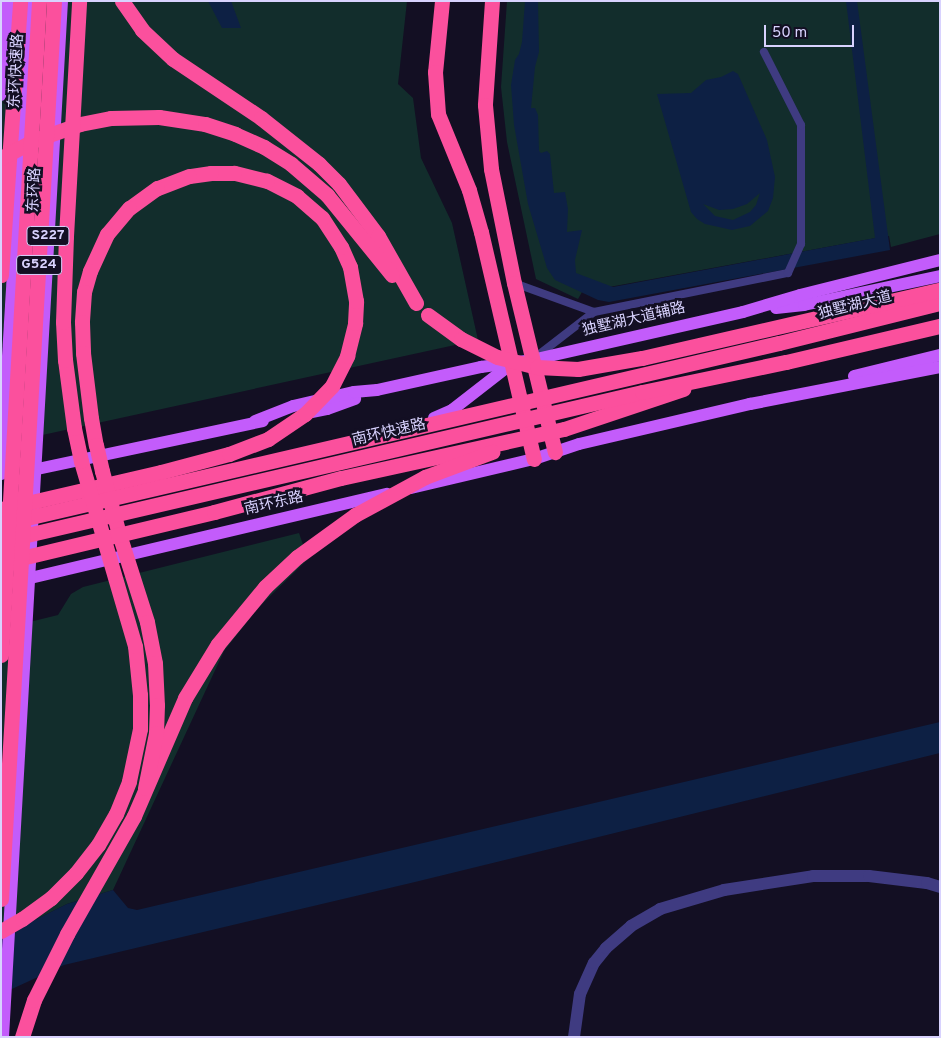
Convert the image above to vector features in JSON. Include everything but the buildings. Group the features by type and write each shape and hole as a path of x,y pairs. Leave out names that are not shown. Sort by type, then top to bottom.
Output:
{"highway":[{"path":"1,275 20,1"},
{"name":"东环快速路","path":"4,532 39,1"},
{"name":"G524","path":"1,899 54,1"},
{"path":"5,928 22,919 51,898 76,873 98,845 116,814 129,781 140,729 140,695 135,646 81,461 74,428 65,360 63,322 66,236 79,1"},
{"path":"122,1 133,19 155,44 192,72 261,118 313,158 332,177 378,236 416,302"},
{"path":"442,1 435,72 438,114 469,190 534,460"},
{"path":"492,1 486,80 486,135 502,228 554,452"},
{"path":"1,158 49,134 80,124 111,118 143,116 174,119 221,129 250,140 278,156 316,184 416,302 450,332 491,354 530,365 578,369 642,358 940,290"},
{"path":"1,509 104,485 114,483 161,472 229,454 268,438 305,414 332,386 347,356 355,323 355,290 350,268 341,246 322,218 297,196 267,181 228,173 189,176 157,188 129,208 104,238 90,271 83,302 82,332 92,427 102,471 105,480 107,489 119,534 147,622 155,663 158,705 156,733 145,788"},
{"name":"独墅湖大道","path":"779,343 940,303"},
{"name":"南环快速路","path":"4,532 642,392 715,378 940,326"},
{"name":"南环快速路","path":"4,532 779,343"},
{"path":"22,1037 34,1000 51,965 134,816 176,716 218,644 260,593 297,556 342,523 399,490 454,465 715,378"},
{"path":"1,563 214,512 341,478 564,429"},
{"name":"G524","path":"1,655 4,532"}],"main road":[{"path":"1,95 8,1"},
{"name":"东环路","path":"1,476 29,1"},
{"name":"东环路","path":"34,470 62,1"},
{"name":"独墅湖大道辅路","path":"532,360 743,312 800,295 940,260"},
{"name":"独墅湖大道辅路","path":"743,312 804,305 940,276"},
{"path":"554,452 579,444 750,404 940,355"},
{"path":"1,476 255,422 292,406 354,392 376,390 481,367 532,360"},
{"path":"1,516 445,414 511,364"},
{"path":"750,404 940,367"},
{"name":"南环东路","path":"1,586 28,578 534,460 554,452"},
{"name":"S227","path":"3,1037 5,928 34,470"}],"street":[{"path":"574,1037 580,994 594,963 606,948 631,926 660,909 724,890 813,876 869,876 927,883 940,887"}],"lane":[{"path":"532,360 594,312 788,273 801,244 801,125 764,52"},
{"path":"514,283 594,312"}],"green space":[{"path":"1,1 407,1 398,84 413,98 421,158 452,223 478,340 1,444"},
{"path":"507,1 940,1 940,234 891,247 889,236 876,238 582,292 578,299 536,279 507,142 501,87"},
{"path":"299,533 308,559 258,608 224,651 113,890 67,904 31,922 1,929 1,629 58,615 71,594 83,587"}],"water":[{"path":"208,1 231,1 241,28 222,28"},
{"path":"525,1 538,1 539,52 535,67 531,108 535,108 538,115 539,151 541,153 547,151 550,154 554,193 565,192 568,209 567,232 582,230 575,260 576,273 613,287 875,238 846,1 857,1 890,250 609,302 598,300 555,280 547,268 528,204 514,125 511,85 515,60 519,54 522,42"},
{"path":"733,71 738,74 767,140 775,177 773,198 768,211 750,226 732,230 705,224 691,212 657,94 691,93 706,80 721,77","holes":["760,193 756,205 750,212 733,220 715,216 703,204 719,210 733,209 747,204"]},
{"path":"940,722 940,753 415,882 64,965 1,994 1,929 31,922 67,904 113,890 128,908 137,910"}]}
